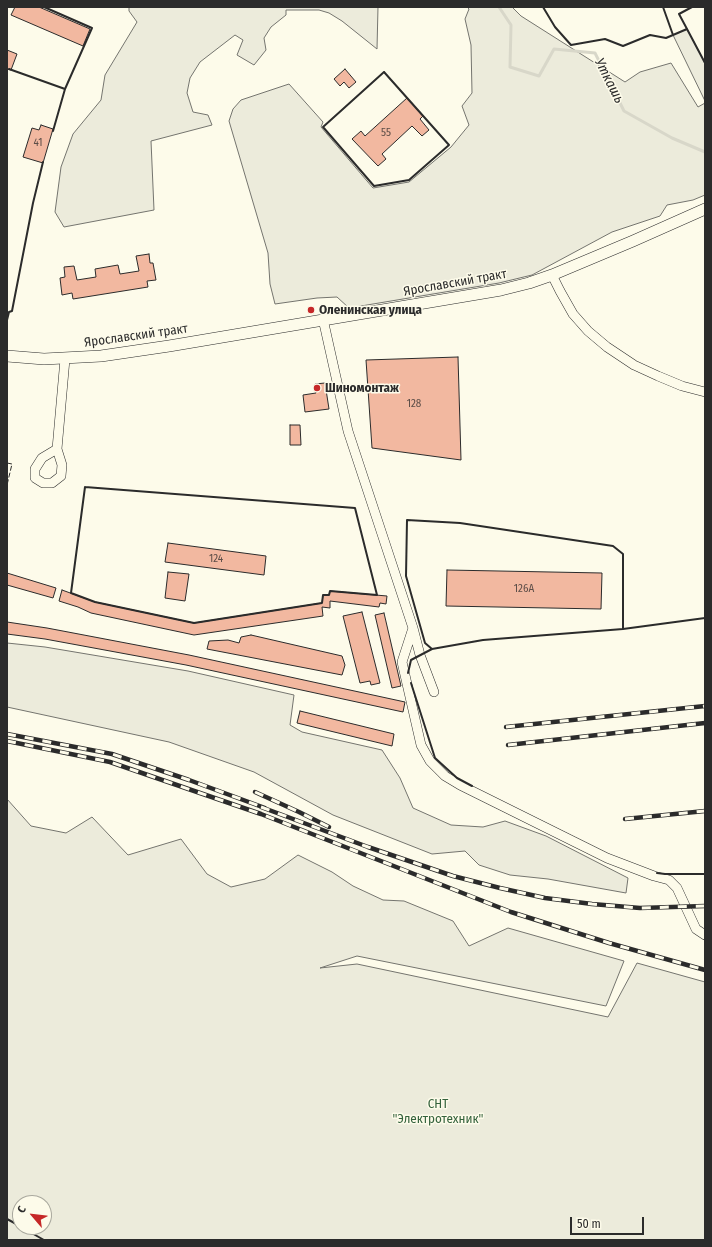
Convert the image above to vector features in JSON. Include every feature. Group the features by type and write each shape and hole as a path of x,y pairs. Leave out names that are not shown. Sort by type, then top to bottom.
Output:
{"street":[{"name":"Ярославский тракт","path":"7,356 38,359 65,359 127,352 501,290 530,283 552,275 705,209"},
{"path":"552,275 574,314 588,331 607,347 634,365 682,386 705,392"},
{"path":"323,319 348,431 413,628 420,655 434,692"},
{"path":"57,449 65,359"},
{"path":"413,628 402,662 422,745 430,761 445,776 460,785 607,858 654,876 669,880 677,888 696,930 705,935"}],"green space":[{"path":"129,7 378,7 377,49 342,21 329,13 319,10 286,10 286,15 271,27 264,38 266,50 254,65 237,55 243,40 235,35 200,62 190,78 187,93 193,112 208,115 212,125 151,141 154,210 64,227 55,212 61,167 73,134 101,100 105,75 137,22 129,11"},
{"path":"467,7 512,7 521,16 625,82 640,72 671,63 698,107 705,103 705,195 693,200 667,205 660,216 612,232 532,275 499,283 349,308 337,297 317,298 275,304 270,284 268,253 229,121 233,109 241,100 289,84 323,122 321,127 373,188 409,182 451,147 469,125 462,106 472,93 471,45 465,19 469,9"},
{"path":"687,29 705,63 705,101 673,35"},
{"path":"7,643 45,647 188,671 294,695 290,725 302,732 382,750 400,778 413,808 451,825 483,827 505,821 546,836 628,878 626,893 548,879 510,875 479,865 465,851 432,854 333,815 254,772 169,742 7,707"},
{"name":"СНТ \"Электротехник\"","path":"7,799 31,826 66,833 92,817 128,855 181,839 207,874 231,887 265,879 298,855 332,872 353,886 383,900 404,901 453,921 469,946 508,928 624,961 606,1006 357,956 320,968 357,964 608,1017 637,963 705,982 705,1240 7,1240"}],"building":[{"path":"15,7 39,7 90,29 83,46 11,15"},
{"path":"7,50 17,54 11,70 7,69"},
{"path":"345,69 356,82 349,88 344,82 340,86 334,79"},
{"path":"407,98 423,116 420,119 429,130 422,136 412,126 382,154 386,159 378,166 352,139 361,131 365,136"},
{"path":"41,125 53,129 43,163 23,157 32,128 39,130"},
{"path":"149,254 150,263 153,263 156,280 147,281 148,287 73,299 72,293 62,295 60,278 65,277 64,267 74,266 77,280 96,277 95,269 118,265 120,274 139,271 136,256"},
{"path":"458,357 461,460 372,448 366,360"},
{"path":"325,383 329,409 305,412 303,395 316,393 315,384"},
{"path":"290,425 300,425 301,445 290,445"},
{"path":"168,543 266,556 264,575 165,562"},
{"path":"447,570 602,573 601,609 446,606"},
{"path":"168,572 189,574 185,601 165,598"},
{"path":"7,573 56,588 53,598 7,585"},
{"path":"62,590 95,602 194,623 322,603 323,595 329,595 330,591 387,596 386,604 380,603 379,607 330,601 330,608 322,607 323,616 194,635 91,613 59,601"},
{"path":"362,612 380,683 371,685 370,681 360,683 343,616"},
{"path":"384,613 401,686 392,688 375,615"},
{"path":"7,622 47,628 189,655 405,702 403,712 186,665 45,639 7,634"},
{"path":"251,635 342,656 345,665 342,675 207,649 209,641 228,640 239,643 241,637"},
{"path":"300,711 394,734 392,746 297,723"}],"waterway":[{"name":"Уткашь","path":"499,7 511,25 510,67 539,76 554,49 595,53 624,111 672,138 705,152"}],"railway":[{"path":"506,727 705,706"},
{"path":"508,745 705,723"},
{"path":"7,734 112,754 265,808"},
{"path":"7,741 110,762 261,814 511,912 609,943 705,970"},
{"path":"255,792 329,827"},
{"path":"261,807 368,847 453,876 500,888 545,898 592,904 640,908 705,906"},
{"path":"625,819 705,811"}],"fence":[{"path":"7,463 12,464 7,485"},
{"path":"7,501 7,506"}],"wall":[{"path":"44,7 92,28 65,89 53,131"},
{"path":"543,7 555,27 571,45 605,39 623,46 650,35 666,38 687,29 705,63"},
{"path":"663,7 673,35"},
{"path":"687,29 679,14 692,7"},
{"path":"9,69 65,89"},
{"path":"384,72 449,145 409,180 374,186 323,127 384,72"},
{"path":"7,320 9,312 12,311 33,203 43,162"},
{"path":"85,487 355,508 377,595 330,591 329,595 323,595 322,603 194,623 95,602 71,593 85,487"},
{"path":"432,649 425,643 406,576 407,520 460,523 613,546 623,554 623,629"},
{"path":"408,673 411,660 432,649 483,640 623,629 705,618"},
{"path":"411,683 435,758 457,778 472,786"},
{"path":"657,873 705,874"},
{"path":"7,1219 12,1222"},
{"path":"35,1235 44,1240"}],"place":[{"name":"Оленинская улица","path":"311,310"},
{"name":"Шиномонтаж","path":"317,388"}]}
